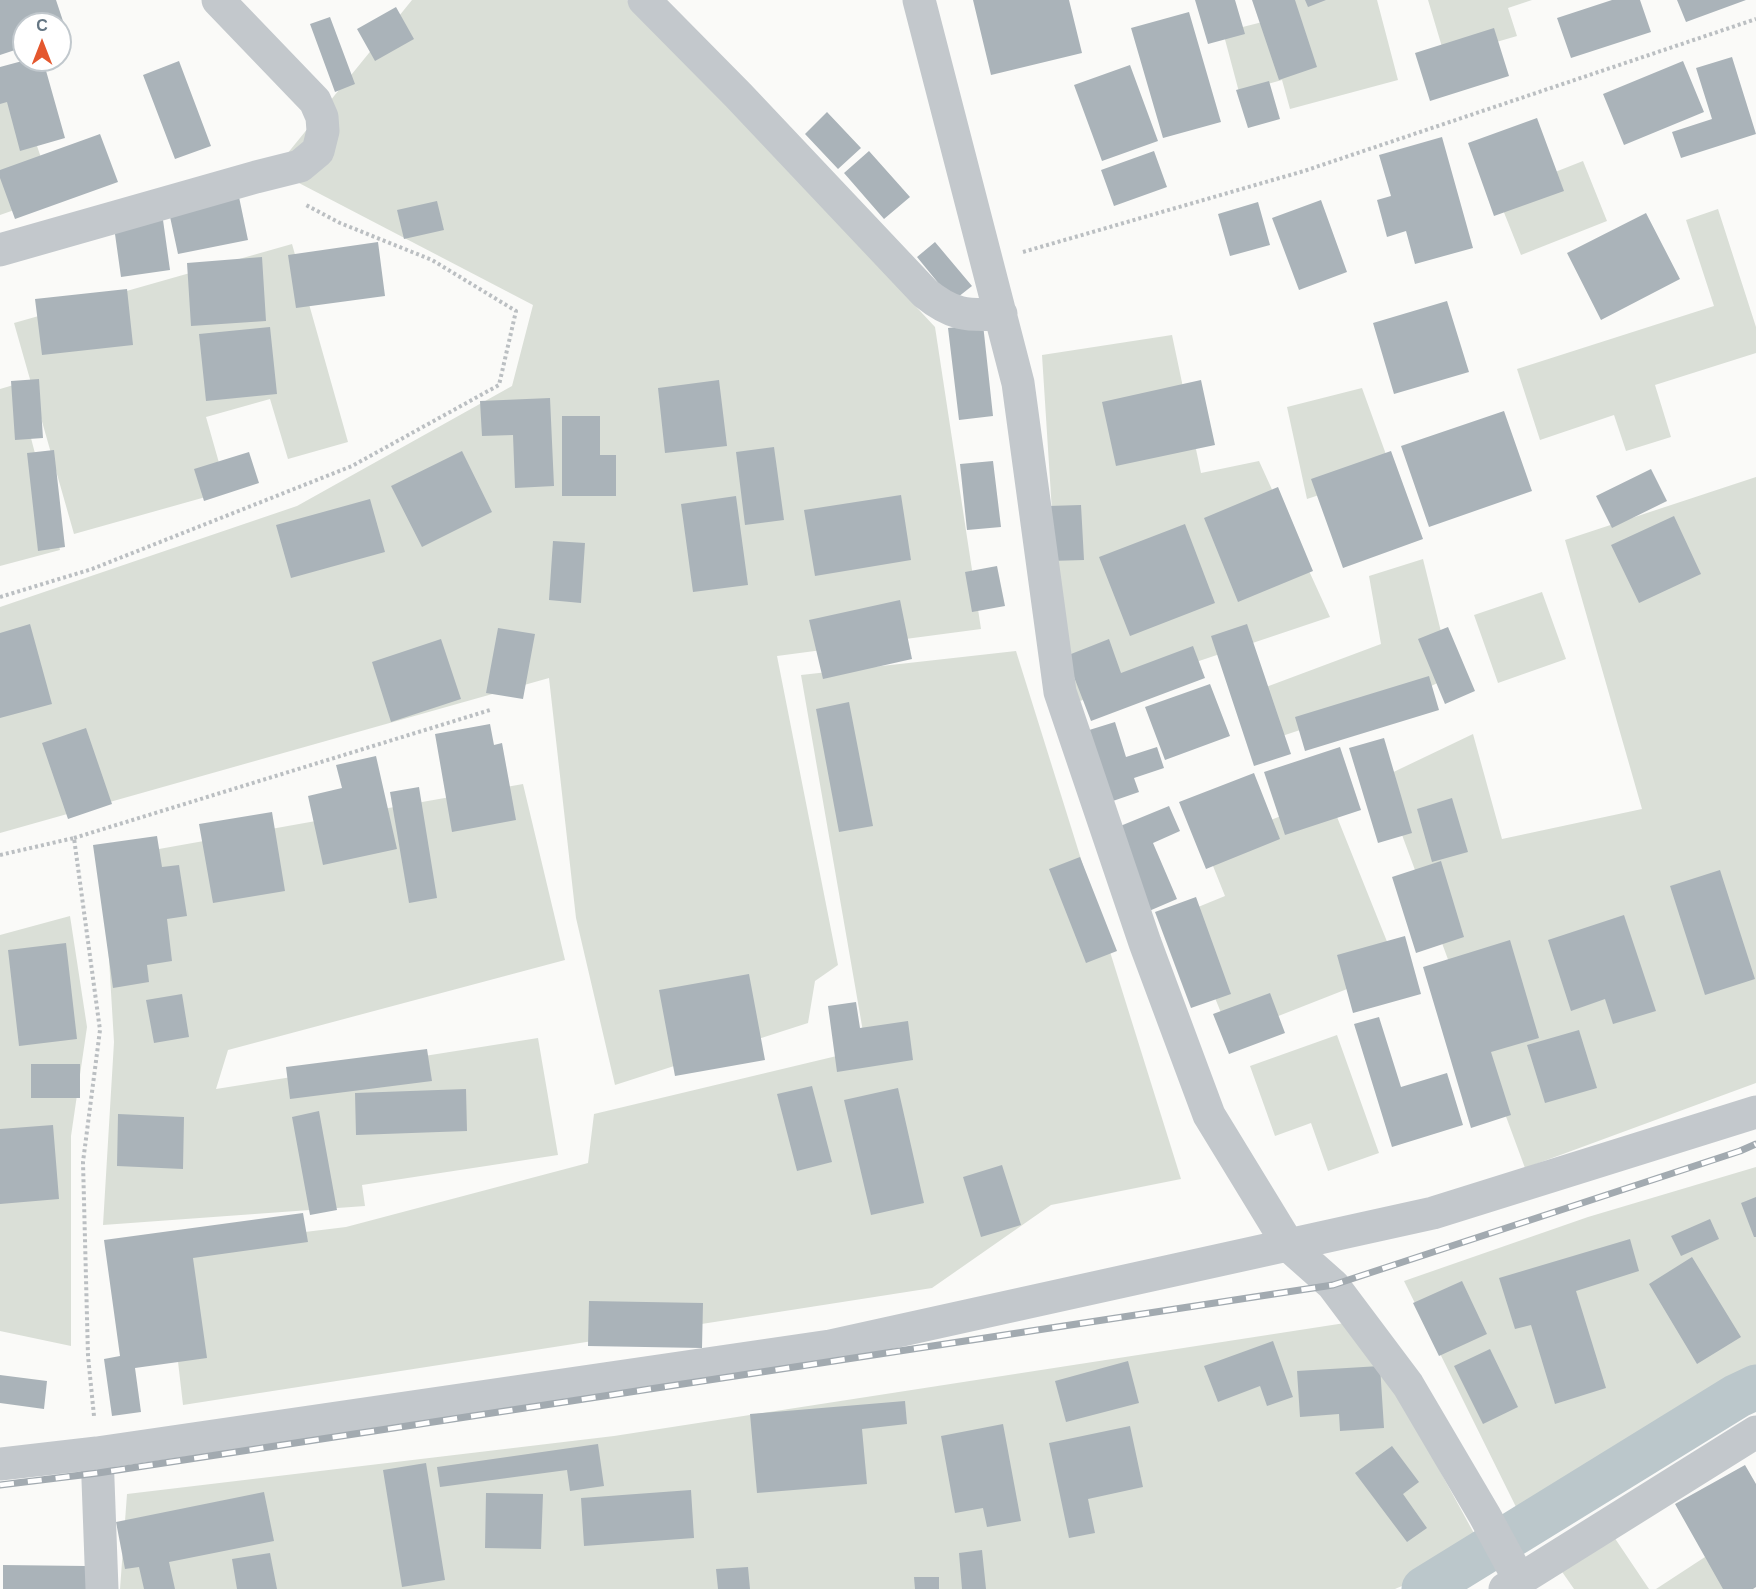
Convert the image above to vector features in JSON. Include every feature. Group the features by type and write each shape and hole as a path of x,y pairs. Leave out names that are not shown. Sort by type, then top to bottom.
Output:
{"street":[{"path":"0,250 300,166 318,150 323,131 322,117 315,101 218,0"},
{"path":"644,0 738,94 925,293 942,307 956,312 975,316 1001,314"},
{"path":"919,0 1018,383 1060,692 1145,943 1209,1115 1289,1246 1333,1285 1408,1385 1485,1516 1510,1574 1756,1432"},
{"path":"0,1464 97,1453 830,1346 1289,1246 1433,1212 1756,1112"},
{"path":"97,1453 102,1589"}],"path":[{"path":"987,262 1304,171 1756,19"},
{"path":"0,597 92,569 352,466 499,385 516,311 432,260 340,223 256,177"},
{"path":"0,855 74,838 490,710"},
{"path":"74,838 100,1030 83,1161 88,1356 97,1453"}],"shaded area":[{"path":"412,0 627,0 637,7 935,327 981,629 777,656 838,965 815,981 808,1023 615,1085 576,918 549,678 0,833 0,607 297,506 512,386 533,305 274,170"},
{"path":"1282,0 1377,0 1398,80 1290,109 1282,80 1239,92 1223,32 1286,16"},
{"path":"1428,0 1532,0 1508,8 1517,36 1445,57"},
{"path":"17,87 54,196 0,215 0,93"},
{"path":"1583,161 1607,221 1521,255 1497,195"},
{"path":"1718,209 1756,327 1756,353 1655,385 1671,437 1626,451 1614,415 1540,440 1517,369 1714,306 1686,220"},
{"path":"292,244 348,442 288,459 270,399 206,417 227,491 74,534 14,323"},
{"path":"1172,335 1201,473 1259,461 1330,617 1071,704 1059,621 1042,355"},
{"path":"17,384 60,550 0,566 0,389"},
{"path":"1362,388 1392,471 1307,499 1287,407"},
{"path":"1756,477 1756,1083 1525,1168 1381,778 1473,734 1502,839 1642,809 1565,540"},
{"path":"1423,559 1452,676 1427,688 1276,738 1250,693 1381,644 1369,576"},
{"path":"1542,592 1566,659 1498,683 1474,615"},
{"path":"1016,651 1181,1179 1051,1205 932,1288 183,1405 165,1249 346,1227 588,1163 594,1114 866,1049 801,675"},
{"path":"523,784 565,960 228,1050 216,1089 538,1038 558,1155 362,1185 365,1206 103,1225 114,1042 103,859"},
{"path":"1329,797 1398,969 1230,1035 1181,914 1225,896 1205,846"},
{"path":"70,916 87,1027 71,1136 71,1346 0,1331 0,935"},
{"path":"1337,1035 1379,1153 1328,1171 1311,1123 1275,1136 1250,1066"},
{"path":"1756,1167 1756,1371 1727,1385 1517,1509 1404,1281 1588,1217"},
{"path":"1358,1321 1476,1537 1409,1583 1395,1589 120,1589 127,1494 614,1436"},
{"path":"1610,1531 1649,1589 1574,1589 1558,1566"},
{"path":"1705,1557 1727,1589 1656,1589"}],"building":[{"path":"0,0 56,0 60,12 12,12 12,51 0,55"},
{"path":"973,0 1069,0 1082,53 991,75"},
{"path":"1195,0 1235,0 1245,34 1208,44"},
{"path":"1252,0 1295,0 1317,67 1279,80"},
{"path":"1305,0 1326,0 1308,7"},
{"path":"1612,0 1640,0 1651,32 1571,58 1557,18"},
{"path":"1677,0 1746,0 1686,22"},
{"path":"396,7 414,39 375,61 357,29"},
{"path":"1189,12 1221,122 1163,138 1131,28"},
{"path":"330,17 355,84 335,92 310,24"},
{"path":"1494,28 1509,76 1430,101 1415,53"},
{"path":"1732,57 1756,134 1681,158 1672,132 1712,119 1696,68"},
{"path":"179,61 211,146 175,159 143,75"},
{"path":"1683,61 1704,112 1624,145 1603,94"},
{"path":"12,64 12,72 46,72 65,138 20,151 7,102 0,104 0,67"},
{"path":"1130,65 1158,141 1102,161 1074,85"},
{"path":"1269,81 1280,119 1248,128 1236,90"},
{"path":"827,112 861,148 838,169 805,134"},
{"path":"1537,118 1564,191 1494,216 1468,143"},
{"path":"100,134 118,182 15,219 0,178 0,170"},
{"path":"1442,137 1473,248 1415,264 1406,231 1387,237 1377,200 1391,196 1379,155"},
{"path":"869,151 910,197 884,219 844,173"},
{"path":"1154,151 1167,187 1114,206 1101,170"},
{"path":"239,197 248,240 178,254 169,212"},
{"path":"1321,200 1347,272 1299,290 1272,218"},
{"path":"437,201 444,230 404,239 397,210"},
{"path":"1258,202 1270,245 1230,256 1218,214"},
{"path":"1646,213 1680,279 1601,320 1567,253"},
{"path":"163,220 170,270 121,277 114,227"},
{"path":"378,242 385,296 296,308 288,255"},
{"path":"935,242 972,286 953,301 917,257"},
{"path":"262,257 266,321 191,326 187,263"},
{"path":"127,289 133,345 42,355 35,299"},
{"path":"1447,301 1469,372 1394,394 1373,323"},
{"path":"983,324 993,416 959,420 948,328"},
{"path":"270,327 277,394 206,401 199,334"},
{"path":"39,379 43,438 15,440 11,381"},
{"path":"719,380 727,446 665,453 658,388"},
{"path":"1201,380 1215,445 1116,466 1102,402"},
{"path":"550,398 554,486 515,488 513,435 482,436 480,401"},
{"path":"1504,411 1532,491 1429,527 1401,446"},
{"path":"562,416 600,416 600,455 616,455 616,496 562,496"},
{"path":"774,447 784,520 745,525 736,452"},
{"path":"54,450 65,547 38,551 27,453"},
{"path":"462,451 492,512 422,547 391,486"},
{"path":"1391,451 1423,539 1343,568 1311,479"},
{"path":"249,452 259,483 204,501 194,469"},
{"path":"993,461 1001,527 967,530 960,464"},
{"path":"1651,469 1667,501 1612,528 1596,496"},
{"path":"1278,487 1313,571 1238,602 1204,518"},
{"path":"901,495 911,560 815,576 804,510"},
{"path":"736,496 748,585 693,592 681,504"},
{"path":"370,499 385,552 291,578 276,525"},
{"path":"1081,505 1084,560 1050,561 1048,506"},
{"path":"1674,516 1701,574 1639,603 1611,545"},
{"path":"1185,524 1215,603 1130,636 1099,557"},
{"path":"553,541 585,543 581,603 549,600"},
{"path":"997,566 1005,606 972,612 965,572"},
{"path":"900,600 912,659 823,679 809,620"},
{"path":"30,624 52,704 0,718 0,633"},
{"path":"1247,624 1291,754 1254,766 1211,636"},
{"path":"1448,627 1475,691 1445,704 1418,639"},
{"path":"498,628 535,634 523,699 486,693"},
{"path":"441,639 461,699 391,722 372,662"},
{"path":"1109,639 1121,673 1193,646 1205,678 1091,721 1066,656"},
{"path":"1429,676 1439,710 1305,751 1295,717"},
{"path":"1210,684 1230,736 1165,760 1145,707"},
{"path":"849,702 873,826 839,832 816,709"},
{"path":"1115,722 1126,757 1157,747 1164,768 1134,778 1139,792 1110,802 1086,731"},
{"path":"490,724 494,745 502,743 516,820 452,832 435,734"},
{"path":"86,728 112,804 68,819 42,743"},
{"path":"1384,738 1412,833 1378,843 1349,748"},
{"path":"1340,747 1361,810 1285,835 1264,772"},
{"path":"376,756 397,849 323,865 308,796 342,788 336,765"},
{"path":"1254,773 1280,839 1206,869 1179,802"},
{"path":"419,787 437,898 409,903 390,792"},
{"path":"1452,798 1468,852 1432,862 1417,809"},
{"path":"1169,806 1180,831 1153,843 1177,899 1149,911 1113,829"},
{"path":"272,812 285,891 213,903 199,824"},
{"path":"157,836 162,867 179,865 187,916 167,919 172,961 147,965 149,982 113,988 93,845"},
{"path":"1080,857 1117,951 1086,963 1049,869"},
{"path":"1441,861 1464,937 1416,953 1392,877"},
{"path":"1720,870 1755,979 1705,995 1670,886"},
{"path":"1196,897 1231,994 1191,1008 1155,912"},
{"path":"1624,915 1656,1011 1613,1024 1605,999 1571,1011 1548,940"},
{"path":"1405,936 1421,994 1353,1013 1337,955"},
{"path":"1510,940 1539,1038 1491,1052 1511,1115 1471,1128 1423,967"},
{"path":"66,943 77,1039 19,1046 8,950"},
{"path":"749,974 765,1060 675,1076 659,990"},
{"path":"1270,993 1285,1033 1229,1054 1213,1014"},
{"path":"182,994 189,1037 154,1043 146,1000"},
{"path":"856,1002 860,1028 908,1021 913,1060 837,1072 828,1006"},
{"path":"1379,1017 1401,1087 1447,1073 1463,1125 1392,1147 1354,1024"},
{"path":"1579,1030 1597,1088 1545,1103 1527,1045"},
{"path":"427,1049 432,1081 290,1099 286,1067"},
{"path":"31,1064 80,1064 80,1098 31,1098"},
{"path":"812,1086 832,1162 797,1171 777,1094"},
{"path":"898,1088 924,1203 871,1215 844,1100"},
{"path":"466,1089 467,1131 356,1135 355,1093"},
{"path":"319,1111 337,1210 310,1215 292,1117"},
{"path":"118,1114 184,1117 183,1169 117,1166"},
{"path":"53,1125 59,1199 0,1204 0,1129"},
{"path":"1002,1165 1021,1225 981,1237 963,1177"},
{"path":"1756,1197 1756,1237 1754,1237 1741,1203"},
{"path":"303,1213 308,1242 193,1258 207,1358 135,1368 141,1412 112,1416 104,1359 120,1356 104,1240"},
{"path":"1710,1219 1719,1239 1681,1256 1671,1236"},
{"path":"1630,1239 1639,1271 1576,1291 1606,1388 1555,1404 1531,1325 1515,1329 1499,1278"},
{"path":"1692,1257 1741,1337 1697,1364 1649,1284"},
{"path":"1462,1281 1487,1334 1439,1356 1413,1303"},
{"path":"589,1301 703,1303 702,1348 588,1346"},
{"path":"1273,1341 1293,1397 1267,1406 1260,1386 1218,1402 1204,1366"},
{"path":"1490,1349 1518,1407 1483,1424 1454,1366"},
{"path":"1128,1361 1139,1403 1066,1422 1055,1381"},
{"path":"1380,1366 1384,1428 1340,1431 1339,1414 1300,1417 1297,1371"},
{"path":"0,1375 47,1381 44,1409 0,1403"},
{"path":"905,1401 907,1424 862,1429 867,1484 757,1493 750,1414"},
{"path":"1003,1424 1021,1521 987,1527 983,1508 955,1513 941,1436"},
{"path":"1130,1426 1143,1487 1088,1499 1095,1533 1069,1538 1049,1443"},
{"path":"598,1444 604,1486 570,1491 567,1470 440,1487 437,1467"},
{"path":"1392,1446 1419,1482 1403,1494 1427,1528 1407,1542 1355,1473"},
{"path":"426,1463 445,1580 402,1587 383,1470"},
{"path":"1745,1465 1756,1484 1756,1587 1753,1589 1723,1589 1675,1504"},
{"path":"691,1490 694,1538 584,1546 581,1498"},
{"path":"264,1492 274,1541 169,1562 175,1589 144,1589 139,1567 125,1569 116,1522"},
{"path":"486,1493 543,1494 541,1549 485,1548"},
{"path":"982,1550 986,1589 962,1589 959,1553"},
{"path":"270,1553 277,1589 237,1589 232,1559"},
{"path":"3,1565 86,1566 86,1589 3,1589"},
{"path":"748,1567 750,1589 718,1589 716,1569"},
{"path":"914,1577 939,1577 939,1589 915,1589"}],"waterway":[{"path":"1424,1589 1737,1396 1756,1387"}],"railway":[{"path":"0,1485 98,1473 1333,1285 1756,1144"}]}
